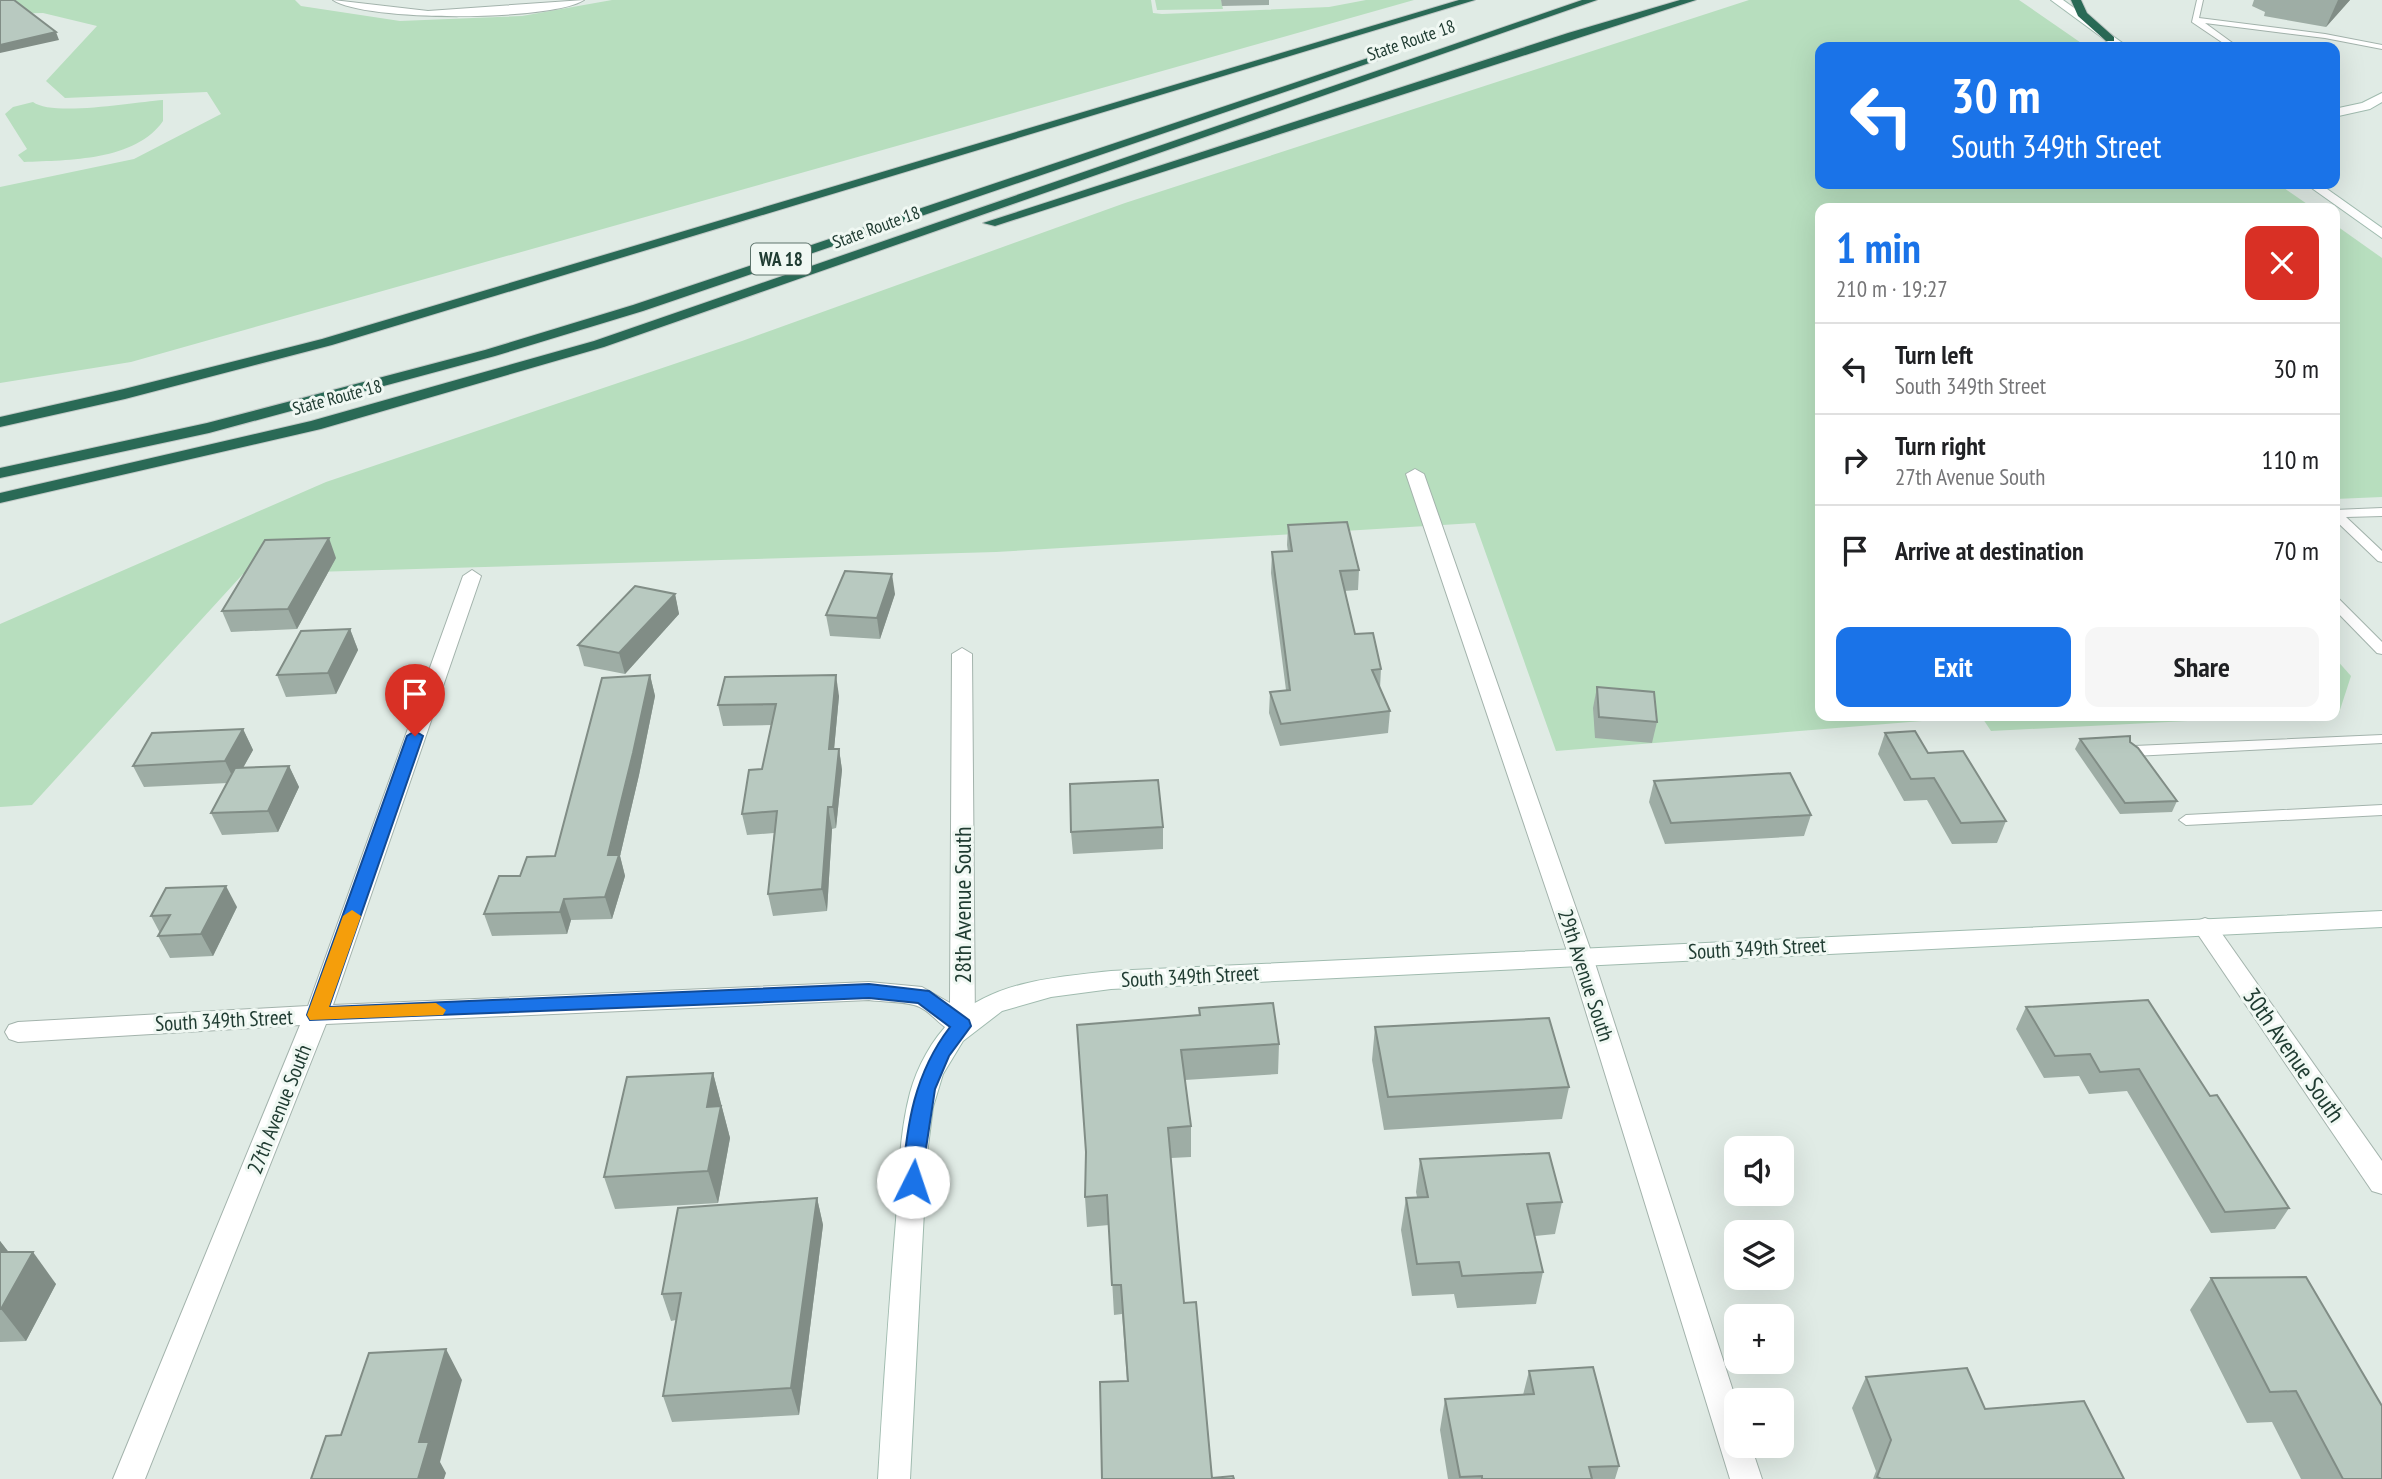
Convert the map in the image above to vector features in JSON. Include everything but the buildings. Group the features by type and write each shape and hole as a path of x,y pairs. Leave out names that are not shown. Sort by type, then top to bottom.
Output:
{"highway":[{"path":"1445,7 1462,0"},
{"path":"0,422 137,391 327,342 1470,0"},
{"name":"State Route 18","path":"0,472 209,428 490,353 638,308 1549,0"},
{"name":"State Route 18","path":"0,499 314,425 599,344 1592,0"},
{"path":"755,292 978,227 1572,35 1691,0"},
{"path":"2076,0 2082,14 2110,39"}],"street":[{"path":"338,0 386,11 440,13 491,12 579,0"},
{"path":"2056,0 2114,42"},
{"path":"2340,112 2365,106 2382,97"},
{"path":"2319,189 2339,203"},
{"path":"2340,204 2382,234"},
{"name":"29th Avenue South","path":"1415,474 1581,957 1746,1479"},
{"name":"27th Avenue South","path":"129,1479 317,1015 472,576"},
{"name":"28th Avenue South","path":"962,654 962,1026"},
{"name":"South 349th Street","path":"18,1032 317,1015 869,991 922,996 962,1026 1012,997 1059,986 1111,980 2382,919"},
{"name":"30th Avenue South","path":"2205,927 2382,1183"},
{"path":"894,1479 917,1130 933,1069 951,1037 962,1026"}],"lane":[{"path":"2195,20 2200,0"},
{"path":"2195,20 2316,35 2382,47"},
{"path":"2195,20 2227,42"},
{"path":"2308,41 2316,35"},
{"path":"2340,514 2382,512"},
{"path":"2340,519 2382,558"},
{"path":"2340,607 2382,650"},
{"path":"2134,751 2382,739"},
{"path":"2186,820 2382,810"}],"green space":[{"path":"0,0 295,0 301,6 400,21 522,16 612,0 1151,0 1153,13 1162,14 1329,7 1366,0 1414,0 131,362 0,383 0,187 134,159 221,114 207,92 65,98 46,81 97,26 43,13 0,14"},
{"path":"1155,0 1221,0 1223,9 1157,10"},
{"path":"1749,0 2019,0 2080,42 1815,42 1815,189 2285,189 2306,203 1815,203 1815,721 1922,721 1556,751 1475,523 996,552 243,574 32,805 0,807 0,624 326,482 742,341 1125,203"},
{"path":"163,100 163,121 151,134 119,151 80,159 24,162 18,155 27,149 5,114 13,107 33,102 43,106 76,108"},
{"path":"2340,228 2382,258 2382,497 2340,499"},
{"path":"2340,664 2351,676 2340,710"},
{"path":"1984,721 2187,721 1991,731"}],"slow traffic":[{"path":"352,916 317,1015 436,1010"}],"route":[{"path":"415,736 317,1015 869,991 922,996 962,1026 941,1053 925,1089 917,1130 913,1182"}]}
